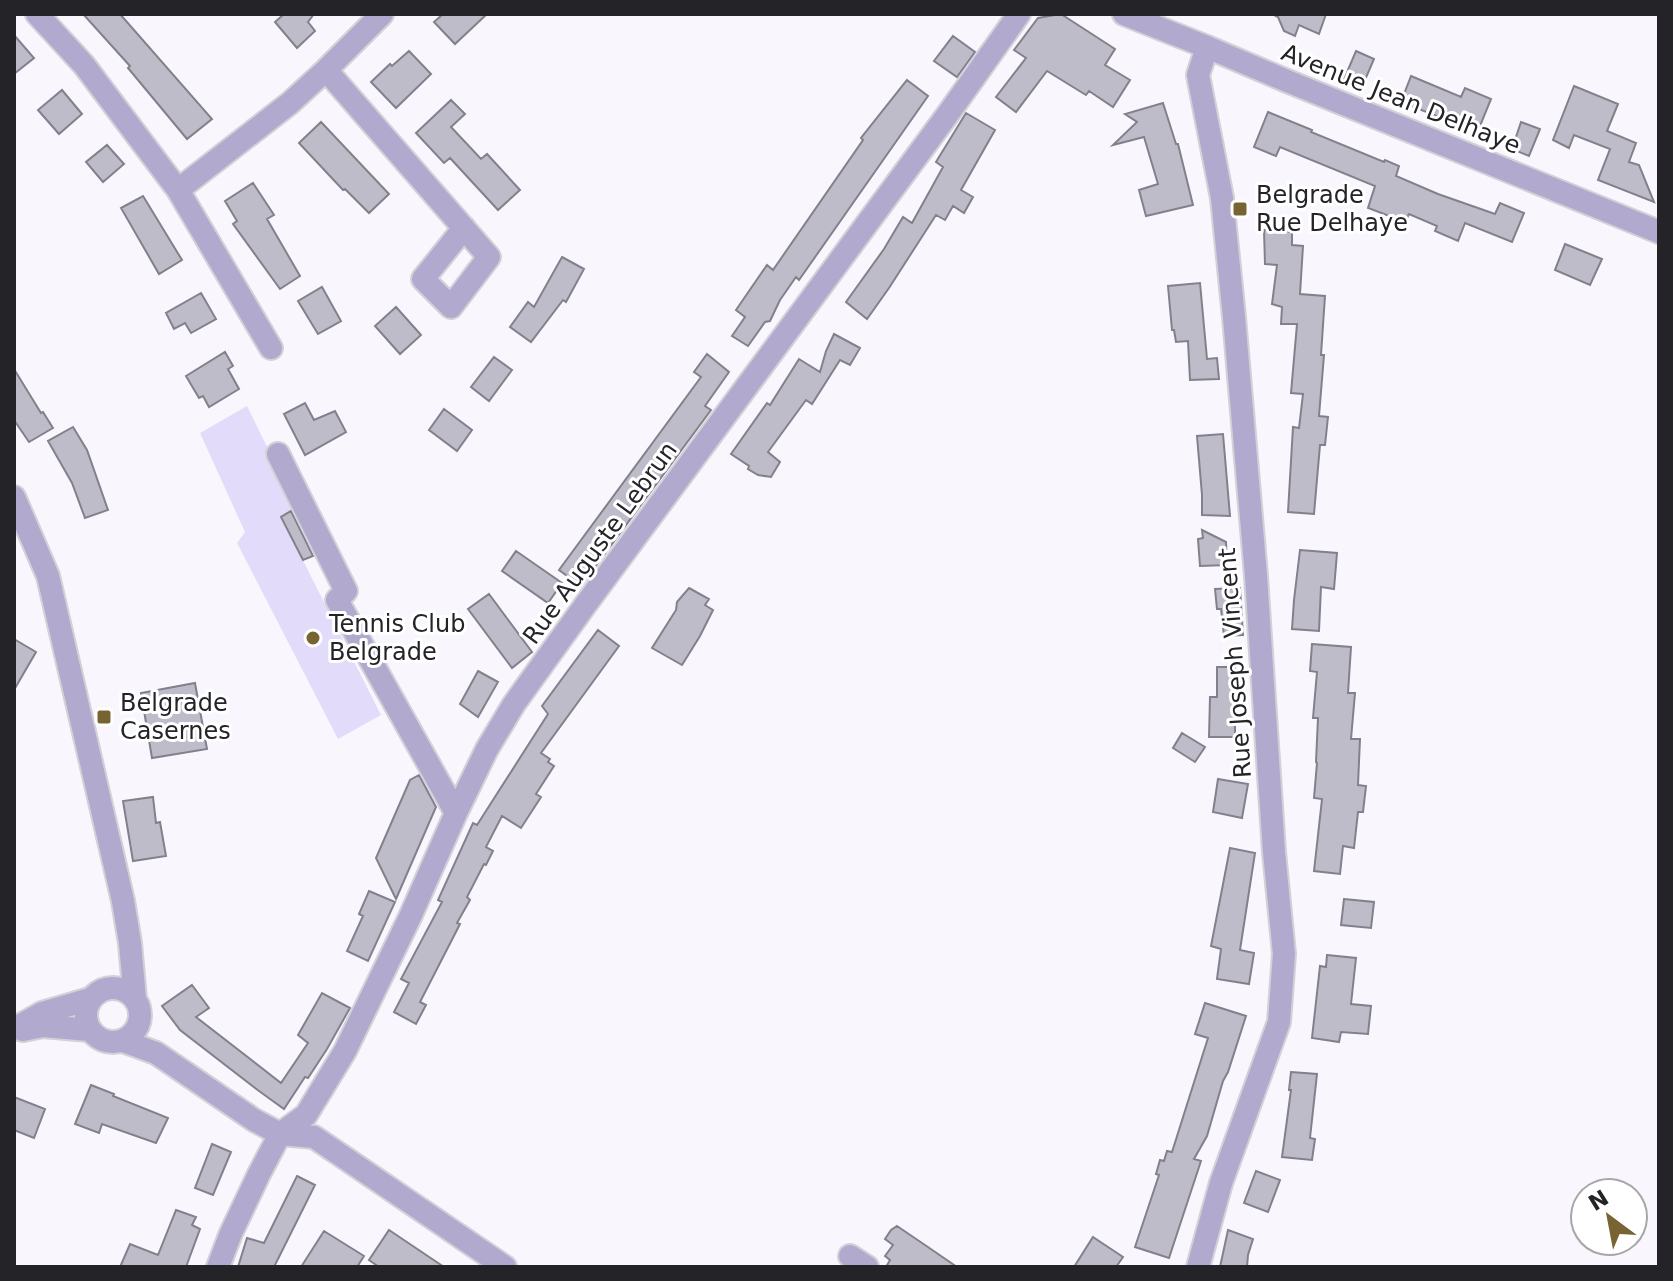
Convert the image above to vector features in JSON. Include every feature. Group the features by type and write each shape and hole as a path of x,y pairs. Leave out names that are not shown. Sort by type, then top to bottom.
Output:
{"street":[{"path":"37,14 84,65 178,190 271,348"},
{"name":"Rue Auguste Lebrun","path":"280,1134 306,1115 345,1051 487,749 514,704 1019,14"},
{"name":"Avenue Jean Delhaye","path":"1124,14 1659,232"},
{"path":"178,190 290,103 326,70 369,19"},
{"name":"Rue Joseph Vincent","path":"1198,1267 1221,1183 1279,1022 1284,954 1230,274 1222,198 1198,75 1207,47"},
{"path":"326,70 464,228"},
{"path":"278,454 346,591 337,600 456,813"},
{"path":"14,497 48,576 123,901 139,1024 156,1053"},
{"path":"130,943 100,993 87,1005 85,1018 89,1030 104,1041 123,1041 139,1024"},
{"path":"14,1031 42,1013 100,993 124,990 135,999"},
{"path":"14,1031 43,1026 89,1030"},
{"path":"123,1041 156,1053 254,1120 280,1134 314,1137 505,1267"},
{"path":"218,1267 231,1233 280,1134"}],"shaded area":[{"name":"Tennis Club Belgrade","path":"247,406 297,508 281,517 381,715 338,739 237,543 245,532 200,433"}],"building":[{"path":"83,14 120,14 212,119 187,139 128,68 130,66"},
{"path":"284,14 314,14 308,22 315,31 297,48 275,22"},
{"path":"443,14 487,14 455,44 434,22"},
{"path":"1061,14 1115,49 1105,65 1130,80 1113,107 1089,91 1086,95 1047,71 1016,112 996,97 1026,58 1014,50 1038,18"},
{"path":"1272,14 1326,14 1319,34 1299,25 1295,36 1284,31 1278,17"},
{"path":"14,35 34,58 14,74"},
{"path":"953,36 975,52 957,77 934,61"},
{"path":"409,51 431,74 396,108 371,82"},
{"path":"1356,51 1374,59 1362,87 1344,79"},
{"path":"1411,76 1461,97 1465,88 1491,99 1480,126 1443,110 1439,117 1401,102"},
{"path":"907,80 928,96 799,280 796,277 770,321 765,322 748,346 732,336 745,317 736,310 767,265 773,270 863,140 861,138"},
{"path":"1574,86 1618,104 1607,131 1636,143 1629,162 1639,165 1654,202 1598,180 1610,149 1574,135 1569,148 1553,140"},
{"path":"62,90 82,114 59,134 38,110"},
{"path":"451,100 465,114 451,127 481,159 487,154 520,190 498,210 450,158 444,163 416,133"},
{"path":"1163,103 1178,144 1193,205 1146,216 1139,190 1158,184 1144,137 1113,145 1137,122 1125,114"},
{"path":"1268,112 1399,166 1396,176 1438,194 1495,214 1500,203 1524,213 1512,242 1465,223 1458,241 1435,231 1437,226 1409,214 1405,222 1368,208 1375,186 1280,147 1276,156 1254,147"},
{"path":"966,113 995,130 961,190 973,197 964,213 953,206 945,220 936,215 867,319 846,302 903,217 912,223 943,167 936,162"},
{"path":"321,122 389,194 369,213 299,143"},
{"path":"1521,122 1540,129 1529,156 1512,149"},
{"path":"107,145 124,164 103,182 86,162"},
{"path":"253,183 274,215 267,219 300,276 280,289 233,224 237,221 225,201"},
{"path":"143,196 182,260 159,274 121,208"},
{"path":"1264,230 1292,232 1292,245 1303,246 1300,294 1325,296 1319,416 1328,417 1325,445 1320,445 1314,514 1288,512 1293,427 1299,428 1303,394 1291,393 1297,324 1281,324 1282,307 1272,304 1277,265 1265,264"},
{"path":"1565,244 1602,259 1590,285 1555,270"},
{"path":"562,257 584,269 566,302 563,300 531,342 510,327 528,302 534,307"},
{"path":"1200,283 1207,359 1217,358 1219,379 1190,380 1188,341 1176,342 1172,330 1168,286"},
{"path":"322,287 341,321 318,334 298,301"},
{"path":"201,293 216,319 191,333 185,323 174,329 166,313"},
{"path":"396,307 421,335 400,354 375,326"},
{"path":"834,334 860,348 850,365 840,360 812,404 806,400 768,452 780,462 771,477 758,475 731,454 767,403 770,405 799,359 820,372"},
{"path":"225,352 233,366 228,369 239,389 209,407 203,396 199,398 186,376"},
{"path":"707,354 729,372 705,406 711,410 581,586 559,570 701,377 694,372"},
{"path":"494,357 512,370 489,401 471,387"},
{"path":"14,369 53,428 29,442 14,420"},
{"path":"305,403 314,420 335,411 346,432 305,455 284,414"},
{"path":"444,409 472,430 457,451 429,430"},
{"path":"73,427 87,450 108,510 85,518 72,483 48,441"},
{"path":"1223,434 1230,516 1202,515 1197,436"},
{"path":"291,511 313,556 303,560 281,517"},
{"path":"1202,530 1226,542 1227,565 1200,566 1198,539 1203,538"},
{"path":"1300,550 1337,553 1334,589 1321,587 1319,631 1292,629"},
{"path":"516,551 562,583 548,603 502,571"},
{"path":"689,588 709,599 705,605 713,610 682,665 652,648 676,610 677,602"},
{"path":"1240,588 1243,635 1224,636 1215,589"},
{"path":"489,594 532,652 512,668 468,609"},
{"path":"598,630 619,646 541,753 554,766 536,794 541,797 521,828 502,816 486,847 493,851 467,897 470,900 457,923 460,924 420,1002 426,1005 416,1024 394,1012 409,983 401,979 442,902 438,900 473,823 477,825 548,714 542,706"},
{"path":"14,639 36,652 14,690"},
{"path":"1312,644 1351,647 1348,693 1355,693 1351,739 1360,739 1358,785 1366,786 1363,812 1358,812 1354,848 1343,846 1340,874 1314,871 1322,799 1314,798 1318,718 1313,718 1317,672 1310,671"},
{"path":"1217,667 1235,667 1235,737 1209,737 1210,697 1217,697"},
{"path":"478,671 498,682 478,717 460,704"},
{"path":"195,683 207,749 152,758 141,693"},
{"path":"1182,733 1205,747 1195,762 1173,748"},
{"path":"419,775 436,807 396,899 376,858 410,780"},
{"path":"1218,779 1248,784 1242,818 1213,812"},
{"path":"153,797 156,823 160,822 166,856 133,861 123,801"},
{"path":"1230,848 1255,853 1240,950 1254,953 1249,984 1217,979 1221,949 1211,946"},
{"path":"369,891 395,902 368,961 347,951 363,916 359,914"},
{"path":"1344,899 1374,902 1371,928 1341,925"},
{"path":"1327,955 1356,958 1351,1004 1371,1006 1368,1034 1341,1032 1339,1042 1312,1038 1320,966 1326,967"},
{"path":"192,985 209,1008 196,1017 281,1083 308,1043 298,1035 322,993 350,1008 327,1049 284,1109 180,1030 162,1006"},
{"path":"1205,1003 1246,1016 1207,1136 1194,1159 1201,1161 1169,1258 1135,1247 1159,1175 1156,1174 1160,1160 1164,1161 1167,1151 1172,1152 1208,1038 1195,1034"},
{"path":"1291,1072 1317,1074 1310,1138 1315,1139 1312,1160 1282,1157"},
{"path":"91,1085 168,1118 156,1143 102,1124 99,1133 75,1124"},
{"path":"14,1097 45,1109 34,1138 14,1130"},
{"path":"212,1144 231,1152 213,1195 195,1188"},
{"path":"1256,1171 1280,1180 1268,1212 1244,1203"},
{"path":"297,1176 315,1185 274,1267 238,1267 247,1238 264,1243"},
{"path":"176,1210 196,1217 192,1225 200,1229 186,1267 120,1267 130,1244 158,1255"},
{"path":"897,1226 957,1267 886,1267 890,1260 885,1256 893,1245 885,1239"},
{"path":"389,1230 444,1267 379,1267 369,1260"},
{"path":"1228,1230 1253,1239 1247,1267 1220,1267"},
{"path":"324,1231 364,1256 357,1267 301,1267"},
{"path":"1093,1237 1123,1257 1116,1267 1074,1267"}],"place":[{"name":"Belgrade Rue Delhaye","path":"1240,209"},
{"name":"Tennis Club Belgrade","path":"313,638"},
{"name":"Belgrade Casernes","path":"104,717"}]}
